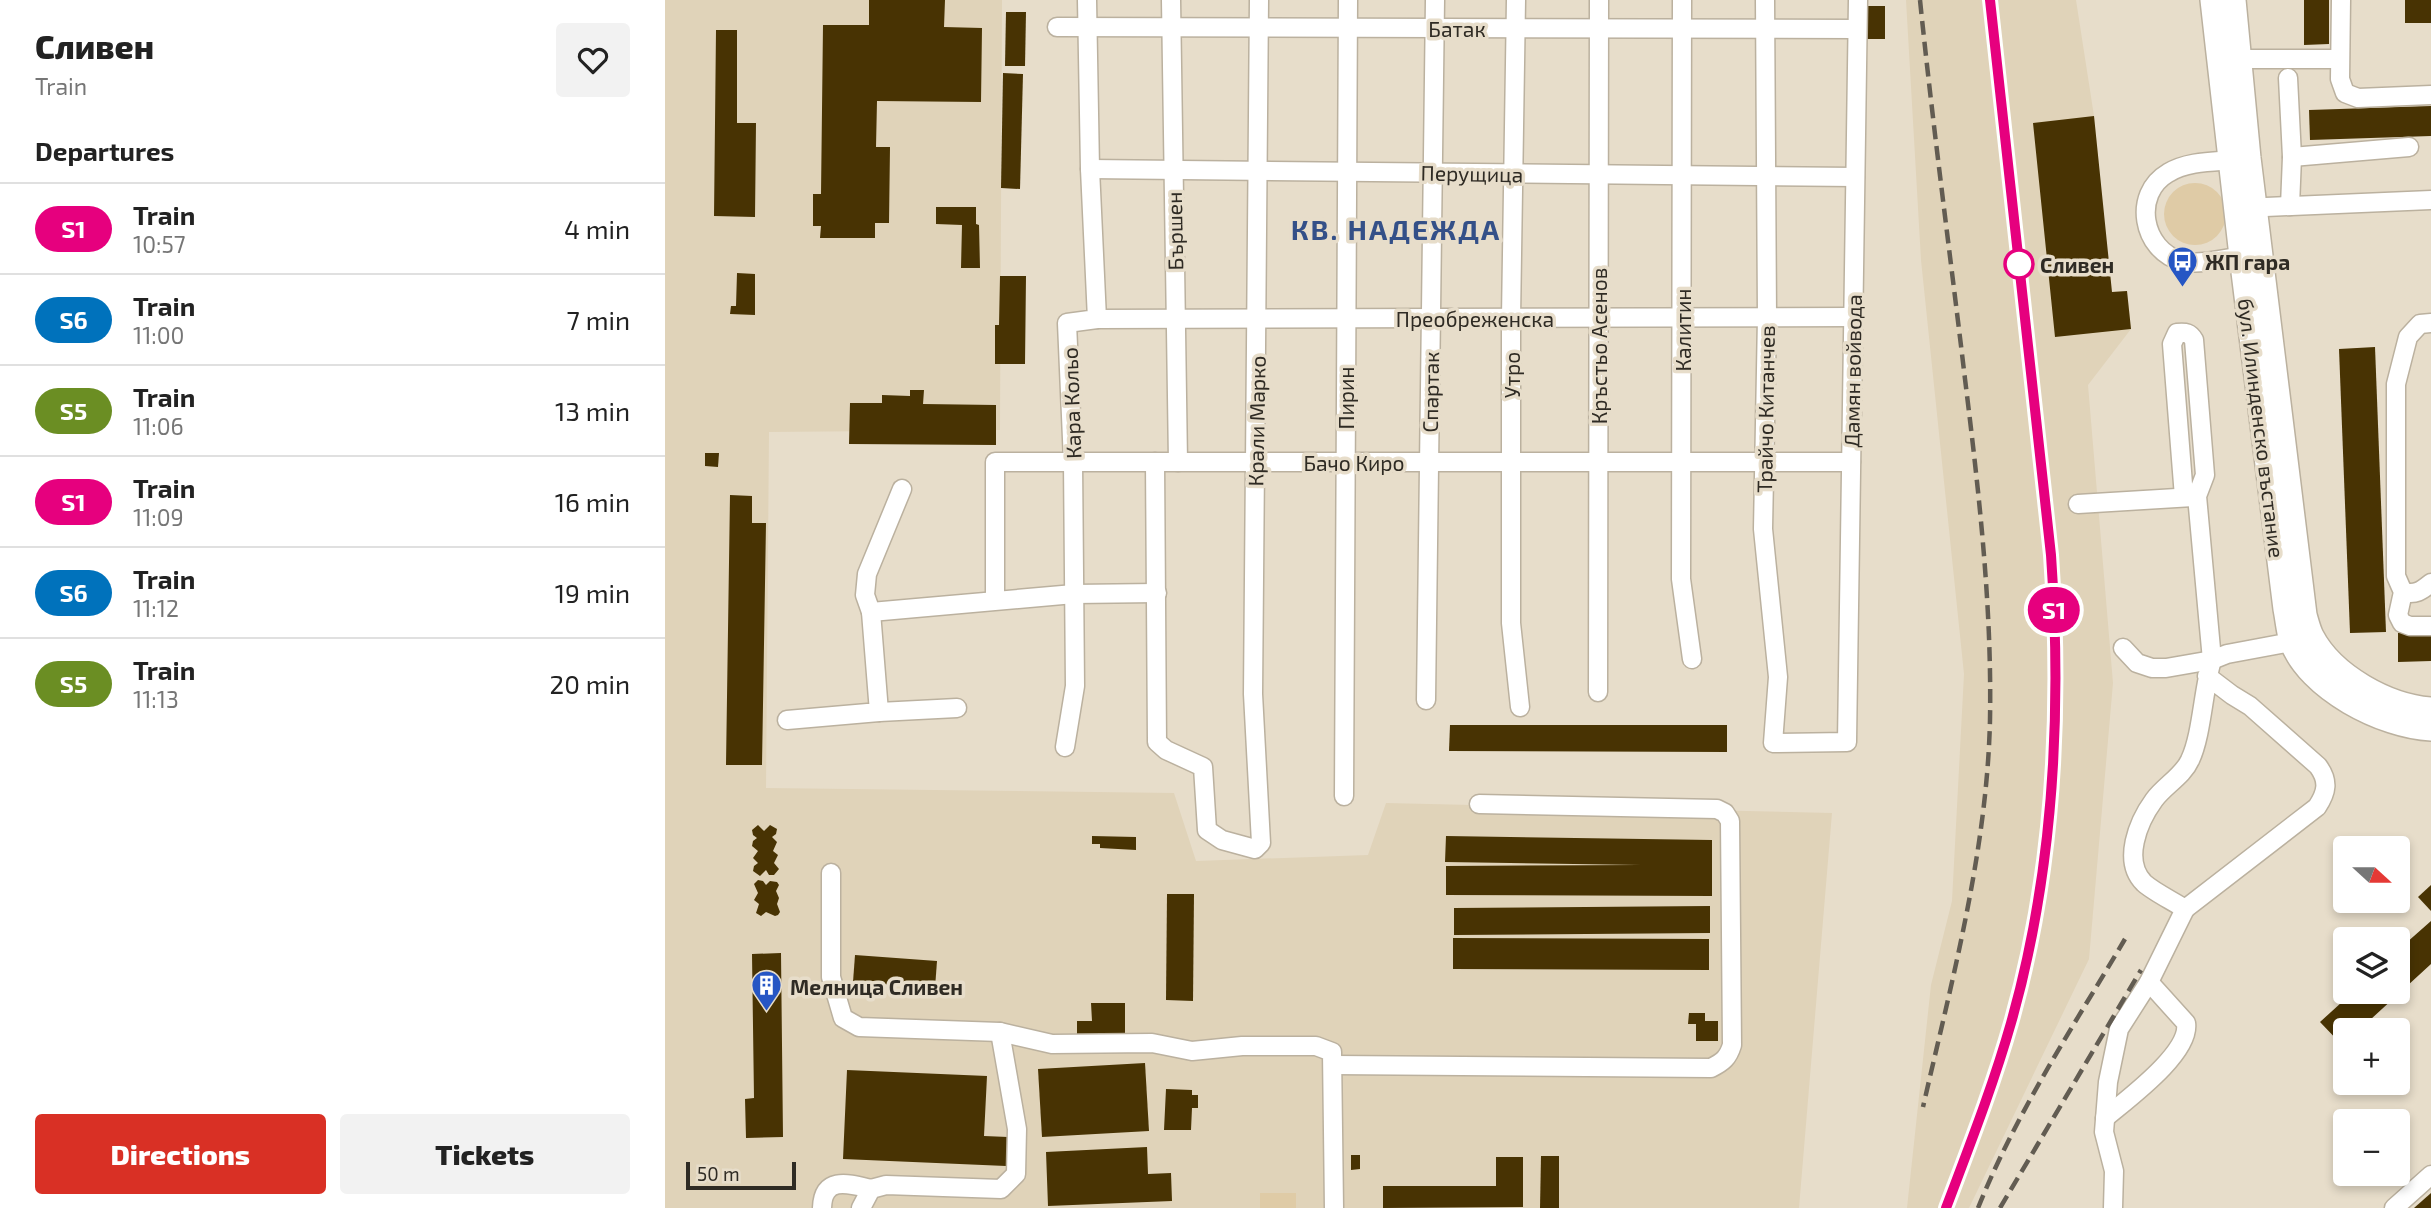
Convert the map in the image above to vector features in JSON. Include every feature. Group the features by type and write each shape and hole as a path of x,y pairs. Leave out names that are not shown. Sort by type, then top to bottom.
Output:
{"main road":[{"name":"бул. Илинденско въстание","path":"2212,0 2239,159 2305,615 2312,637 2331,661 2360,686 2388,699 2431,709"},
{"name":"бул. Илинденско въстание","path":"2234,0 2241,59 2239,159"},
{"name":"бул. Илинденско въстание","path":"2251,255 2291,642 2307,668 2336,694 2380,717 2420,729 2431,729"}],"street":[{"path":"1087,0 1090,169 1097,319"},
{"name":"Бършен","path":"1171,0 1178,462"},
{"name":"Крали Марко","path":"1157,593 1157,742 1166,750 1203,767 1207,830 1213,836 1255,849 1261,842 1253,694 1259,0"},
{"name":"Пирин","path":"1344,796 1347,0"},
{"name":"Спартак","path":"1426,700 1435,0"},
{"name":"Утро","path":"1516,0 1510,462 1511,623 1520,707"},
{"name":"Кръстьо Асенов","path":"1598,0 1598,692"},
{"name":"Калитин","path":"1682,0 1681,579 1692,659"},
{"name":"Трайчо Китанчев","path":"1765,0 1767,317 1763,529 1778,677 1773,743 1847,743"},
{"name":"Дамян войвода","path":"1847,743 1858,0"},
{"path":"2341,0 2339,59 2340,79 2345,93 2358,98 2431,95"},
{"name":"Батак","path":"1057,27 1857,29"},
{"path":"2241,59 2339,59"},
{"path":"2288,78 2292,157 2290,206"},
{"path":"2292,157 2409,147"},
{"path":"2239,159 2185,166 2167,173 2153,188 2145,207 2147,229 2154,243 2170,256 2183,261 2202,262 2251,255"},
{"name":"Перущица","path":"1090,169 1855,177"},
{"path":"2245,208 2431,200"},
{"name":"Преобреженска","path":"1097,319 1853,317"},
{"name":"Кара Кольо","path":"1065,747 1075,686 1073,462 1067,323 1097,319"},
{"path":"2431,323 2420,324 2408,338 2396,384 2396,576 2403,592 2398,615 2402,623 2410,626 2431,626"},
{"path":"2185,909 2145,884 2133,867 2134,847 2154,800 2190,761 2210,668 2172,344 2173,337 2185,332 2194,340 2205,475 2190,497"},
{"name":"Бачо Киро","path":"995,600 995,462 1851,462"},
{"path":"871,612 1075,594 1157,593 1154,462"},
{"path":"879,712 871,612 865,594 867,574 902,489"},
{"path":"2078,504 2190,497"},
{"path":"2403,592 2420,592 2431,583"},
{"path":"2123,648 2137,663 2151,668 2210,668 2227,654 2291,642"},
{"path":"2113,1208 2114,1171 2104,1132 2108,1082 2119,1029 2149,982 2185,909 2317,807 2324,797 2327,784 2324,773 2318,766 2250,706 2232,695 2210,668"},
{"path":"787,720 957,708"},
{"path":"1334,1065 1711,1068 1728,1056 1732,1045 1730,821 1725,813 1717,809 1479,804"},
{"path":"831,873 831,977 843,1018 859,1027 1000,1032 1052,1044 1152,1044 1192,1051 1242,1046 1316,1046 1332,1052 1334,1208"},
{"path":"2105,1118 2147,1082 2185,1039 2186,1023 2149,982"},
{"path":"822,1208 826,1191 836,1184 846,1183 871,1189 886,1185 1002,1189 1016,1174 1017,1129 1000,1032"},
{"path":"2394,1208 2431,1175"},
{"path":"861,1208 871,1189"}],"shaded area":[{"path":"665,0 1002,0 1000,430 769,432 766,788 1174,793 1196,861 1368,855 1386,803 1832,813 1799,1208 665,1208"},
{"path":"1906,0 2076,0 2094,116 2111,292 2127,291 2131,329 2088,385 2113,683 2089,959 1969,1208 1907,1208 1931,985 1952,901 1964,674 1921,260"},
{"path":"2189,183 2201,183 2217,192 2224,202 2224,226 2217,236 2201,245 2189,245 2178,240 2169,231 2164,220 2164,208 2169,197 2178,188"},
{"path":"1260,1193 1296,1193 1296,1208 1260,1208"}],"building":[{"path":"869,0 945,0 944,27 982,28 981,102 877,101 876,147 890,147 889,223 875,223 875,238 820,238 821,226 813,226 813,194 821,194 823,25 869,25"},
{"path":"2304,0 2329,0 2329,44 2304,45"},
{"path":"2405,0 2431,0 2431,23 2405,23"},
{"path":"1863,6 1885,6 1885,39 1863,39"},
{"path":"1006,12 1026,12 1025,66 1005,66"},
{"path":"716,30 737,30 737,123 756,123 755,217 714,216"},
{"path":"1003,73 1023,74 1020,189 1001,188"},
{"path":"2431,106 2431,136 2310,140 2309,110"},
{"name":"Сливен","path":"2094,116 2112,292 2127,291 2131,329 2055,337 2033,123"},
{"path":"936,207 976,207 980,268 961,268 962,225 936,224"},
{"path":"737,273 755,274 755,315 730,314 731,306 736,306"},
{"path":"1000,276 1026,276 1025,364 995,364 995,325 999,325"},
{"path":"2375,347 2386,632 2350,633 2339,349"},
{"path":"910,390 924,390 923,404 996,405 996,445 849,444 850,403 882,403 882,395 910,396"},
{"path":"705,453 719,453 718,467 705,466"},
{"path":"730,495 752,496 752,523 766,523 762,765 726,765"},
{"path":"2431,632 2431,661 2398,662 2398,633"},
{"path":"1450,725 1727,725 1727,752 1449,751"},
{"path":"758,825 764,831 770,825 777,829 772,837 777,842 773,851 778,855 774,863 779,869 774,875 769,875 766,870 760,876 753,871 758,863 753,858 758,851 752,846 757,838 752,830"},
{"path":"1092,836 1136,837 1136,850 1100,848 1100,844 1092,844"},
{"path":"1446,836 1712,840 1712,896 1446,895 1446,866 1641,865 1445,862"},
{"path":"758,880 766,885 770,881 779,885 776,891 779,898 778,915 766,912 761,916 756,913 759,904 754,900 758,893 754,884"},
{"path":"2431,885 2431,911 2418,897"},
{"path":"1167,894 1194,894 1193,1001 1166,1000"},
{"path":"1710,906 1710,933 1454,935 1454,908"},
{"path":"2431,921 2431,964 2410,983 2410,940"},
{"path":"1453,938 1709,939 1709,970 1453,969"},
{"name":"Мелница Сливен","path":"781,953 783,1137 746,1138 745,1099 754,1098 752,954"},
{"path":"855,955 937,961 935,988 853,982"},
{"path":"1091,1003 1125,1003 1125,1037 1077,1038 1077,1021 1092,1021"},
{"path":"2340,1004 2387,1004 2372,1018 2333,1018 2333,1036 2320,1022"},
{"path":"1689,1013 1705,1013 1705,1021 1718,1021 1718,1041 1696,1041 1696,1024 1688,1024"},
{"path":"1145,1063 1149,1131 1042,1137 1038,1069"},
{"path":"847,1070 987,1076 984,1136 1008,1137 1006,1166 843,1159"},
{"path":"1166,1089 1192,1090 1192,1095 1198,1095 1198,1108 1192,1108 1191,1130 1164,1130"},
{"path":"1147,1147 1148,1174 1171,1173 1172,1201 1048,1206 1046,1152"},
{"path":"1351,1155 1360,1155 1360,1169 1351,1170"},
{"path":"1541,1156 1559,1156 1559,1208 1540,1208"},
{"path":"1496,1157 1523,1157 1523,1207 1383,1208 1383,1186 1496,1186"},
{"path":"2431,1193 2431,1208 2414,1208"}],"railway":[{"path":"1920,0 1980,507 1990,677 1987,769 1975,867 1923,1107"},
{"path":"1946,1208 1996,1070 2026,966 2046,849 2054,732 2051,555 1990,0"},
{"path":"1978,1208 2027,1104 2125,939"},
{"path":"2000,1208 2141,970"}],"train":[{"name":"S1","path":"1946,1208 1993,1084 2012,1020 2036,914 2048,827 2055,727 2055,622 2051,555 1990,0"}],"place":[{"name":"Сливен","path":"2019,264"},
{"name":"ЖП гара","path":"2182,288"},
{"name":"Мелница Сливен","path":"767,1013"}],"district":[{"name":"КВ. НАДЕЖДА","path":"1396,229"}]}
